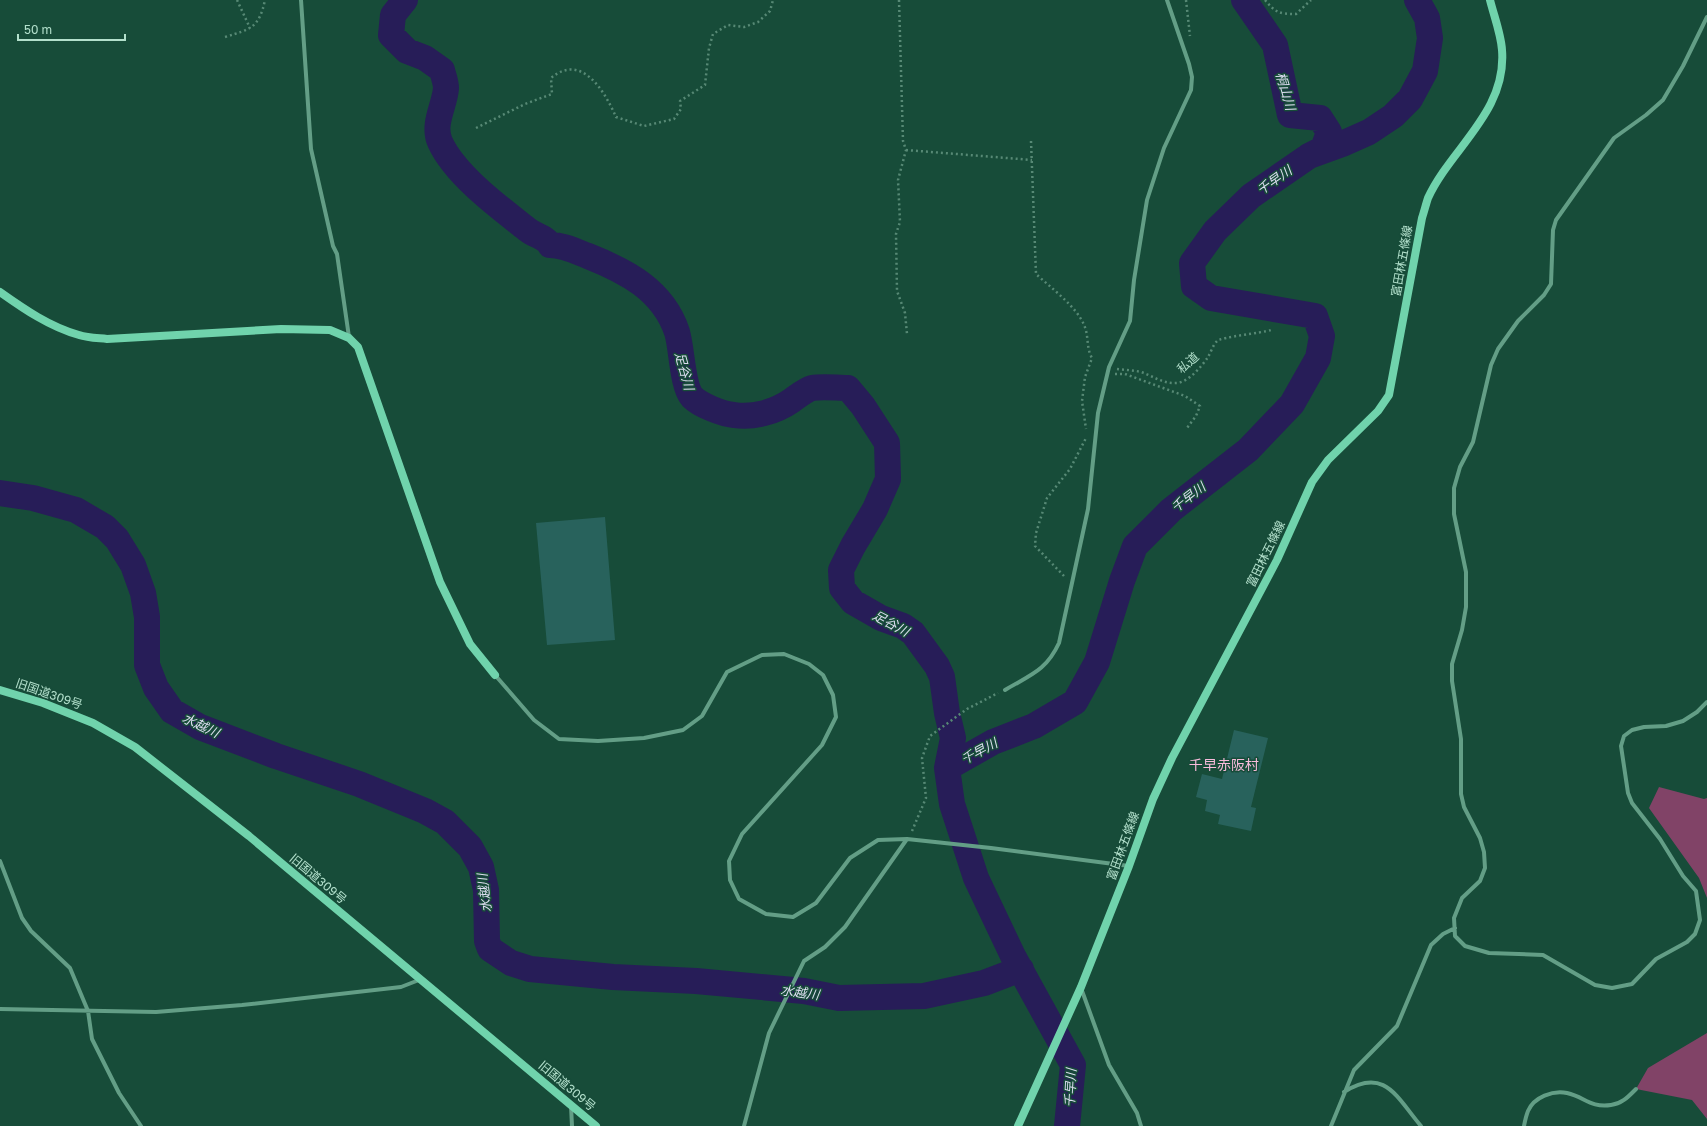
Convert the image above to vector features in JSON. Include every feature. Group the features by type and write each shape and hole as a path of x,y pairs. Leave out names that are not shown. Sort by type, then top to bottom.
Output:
{"street":[{"path":"301,0 311,149 333,246 337,254 349,338"},
{"path":"1005,690 1043,668 1053,657 1060,643 1088,509 1098,413 1109,367 1130,321 1134,280 1147,200 1164,148 1191,90 1192,77 1189,64 1167,0"},
{"name":"富田林五條線","path":"1018,1126 1081,987 1129,866 1153,799 1172,758 1278,560 1312,482 1328,460 1378,411 1389,395 1422,218 1428,198 1438,181 1480,123 1494,97 1500,76 1502,51 1490,0"},
{"path":"1707,17 1683,66 1663,100 1646,115 1614,138 1556,220 1553,230 1550,284 1544,295 1518,321 1498,349 1491,365 1473,442 1460,467 1454,488 1454,514 1466,572 1466,607 1462,630 1452,664 1452,681 1461,739 1461,794 1464,807 1480,838 1484,852 1485,868 1480,881 1462,898 1454,918 1455,936 1465,946 1489,953 1543,956 1595,985 1612,988 1632,984 1656,959 1686,942 1695,934 1700,920 1696,891 1683,876 1660,839 1632,803 1628,793 1621,746 1624,736 1632,730 1644,727 1666,726 1683,721 1697,712 1707,702"},
{"path":"0,292 22,308 57,327 87,337 107,339 281,329 330,330 349,338 358,347 440,582 470,644 534,720 559,739 598,741 644,738 683,730 702,716 727,672 762,655 784,654 809,664 823,675 833,695 836,717 822,745 742,834 729,862 730,880 739,899 766,914 793,917 816,903 850,858 878,840 907,839 991,848 1129,866"},
{"name":"旧国道309号","path":"0,690 43,703 93,723 135,747 249,836 596,1126"},
{"path":"744,1126 769,1033 804,961 825,947 845,928 907,839"},
{"path":"0,861 22,918 31,931 70,968 88,1011 92,1039 119,1093 141,1126"},
{"path":"1331,1126 1354,1070 1397,1026 1431,945 1443,934 1455,928"},
{"path":"0,1009 156,1012 242,1005 401,987 420,980"},
{"path":"1081,987 1109,1065 1137,1113 1141,1126"},
{"path":"1344,1092 1356,1084 1372,1081 1388,1086 1420,1126"},
{"path":"1524,1126 1528,1110 1535,1101 1549,1094 1567,1093 1591,1105 1611,1105 1622,1102 1636,1089"},
{"path":"571,1106 572,1126"}],"path":[{"path":"237,0 250,28"},
{"path":"225,37 246,31 261,18 265,0"},
{"path":"476,128 489,123 525,104 552,94 551,78 560,71 568,70 584,72 592,78 604,93 616,117 644,126 674,119 681,109 680,101 705,84 709,48 713,34 728,25 744,27 758,22 770,11 773,0"},
{"path":"899,0 903,141 906,150 898,180 900,222 896,234 897,291 905,313 907,334"},
{"path":"1186,0 1190,38"},
{"path":"1265,0 1275,11 1282,14 1296,14 1311,0"},
{"path":"1031,141 1036,274 1071,307 1084,325 1089,352 1092,358 1085,377 1082,401 1086,423 1086,438 1070,469 1048,498 1036,533 1035,546 1072,583"},
{"path":"906,150 1032,160"},
{"name":"私道","path":"1109,367 1142,372 1159,380 1177,384 1186,380 1207,359 1217,341 1223,338 1254,335 1271,330"},
{"path":"1107,374 1125,374 1185,396 1200,406 1196,416 1187,428"},
{"path":"907,839 914,828 926,798 922,758 930,736 968,709 1005,690"}],"shaded area":[{"path":"1659,787 1704,799 1707,798 1707,898 1699,878 1649,808"},
{"path":"1707,1033 1707,1119 1692,1100 1636,1089 1648,1068"}],"building":[{"path":"605,517 615,640 547,645 536,523"},
{"path":"1234,730 1268,738 1251,807 1256,808 1251,831 1218,824 1220,815 1205,811 1207,800 1196,797 1202,774 1222,779"}],"waterway":[{"name":"足谷川","path":"405,0 393,15 391,35 407,51 425,58 442,70 446,88 438,121 438,135 440,142 456,167 467,179 505,212 528,230 546,240 550,245 569,249 616,268 642,284 653,293 671,317 677,332 686,384 692,397 700,403 718,411 741,416 749,416 771,411 785,405 812,388 848,388 863,406 887,443 888,479 875,509 853,546 841,570 842,588 853,602 881,618 903,626 913,633 937,666 942,677 947,713 953,738 947,768 952,804 976,878 1013,956 1073,1065 1067,1126"},
{"name":"桐山川","path":"1244,0 1275,45 1290,115 1320,118 1329,132 1323,149 1309,156"},
{"name":"千早川","path":"947,768 993,742 1034,726 1075,702 1097,662 1122,581 1135,546 1171,510 1248,450 1292,404 1318,358 1322,336 1315,316 1211,298 1194,286 1192,263 1215,231 1251,196 1309,156 1369,132 1393,116 1410,99 1425,71 1430,38 1427,18 1417,0"},
{"name":"水越川","path":"0,493 33,498 76,510 105,527 117,539 133,565 143,593 147,617 147,665 156,688 172,711 200,727 276,756 359,784 425,811 445,822 470,847 481,867 486,890 487,941 490,949 511,963 530,969 613,977 696,981 804,991 839,998 924,996 984,983 1021,969"}],"district":[{"name":"千早赤阪村","path":"1224,765"}]}
